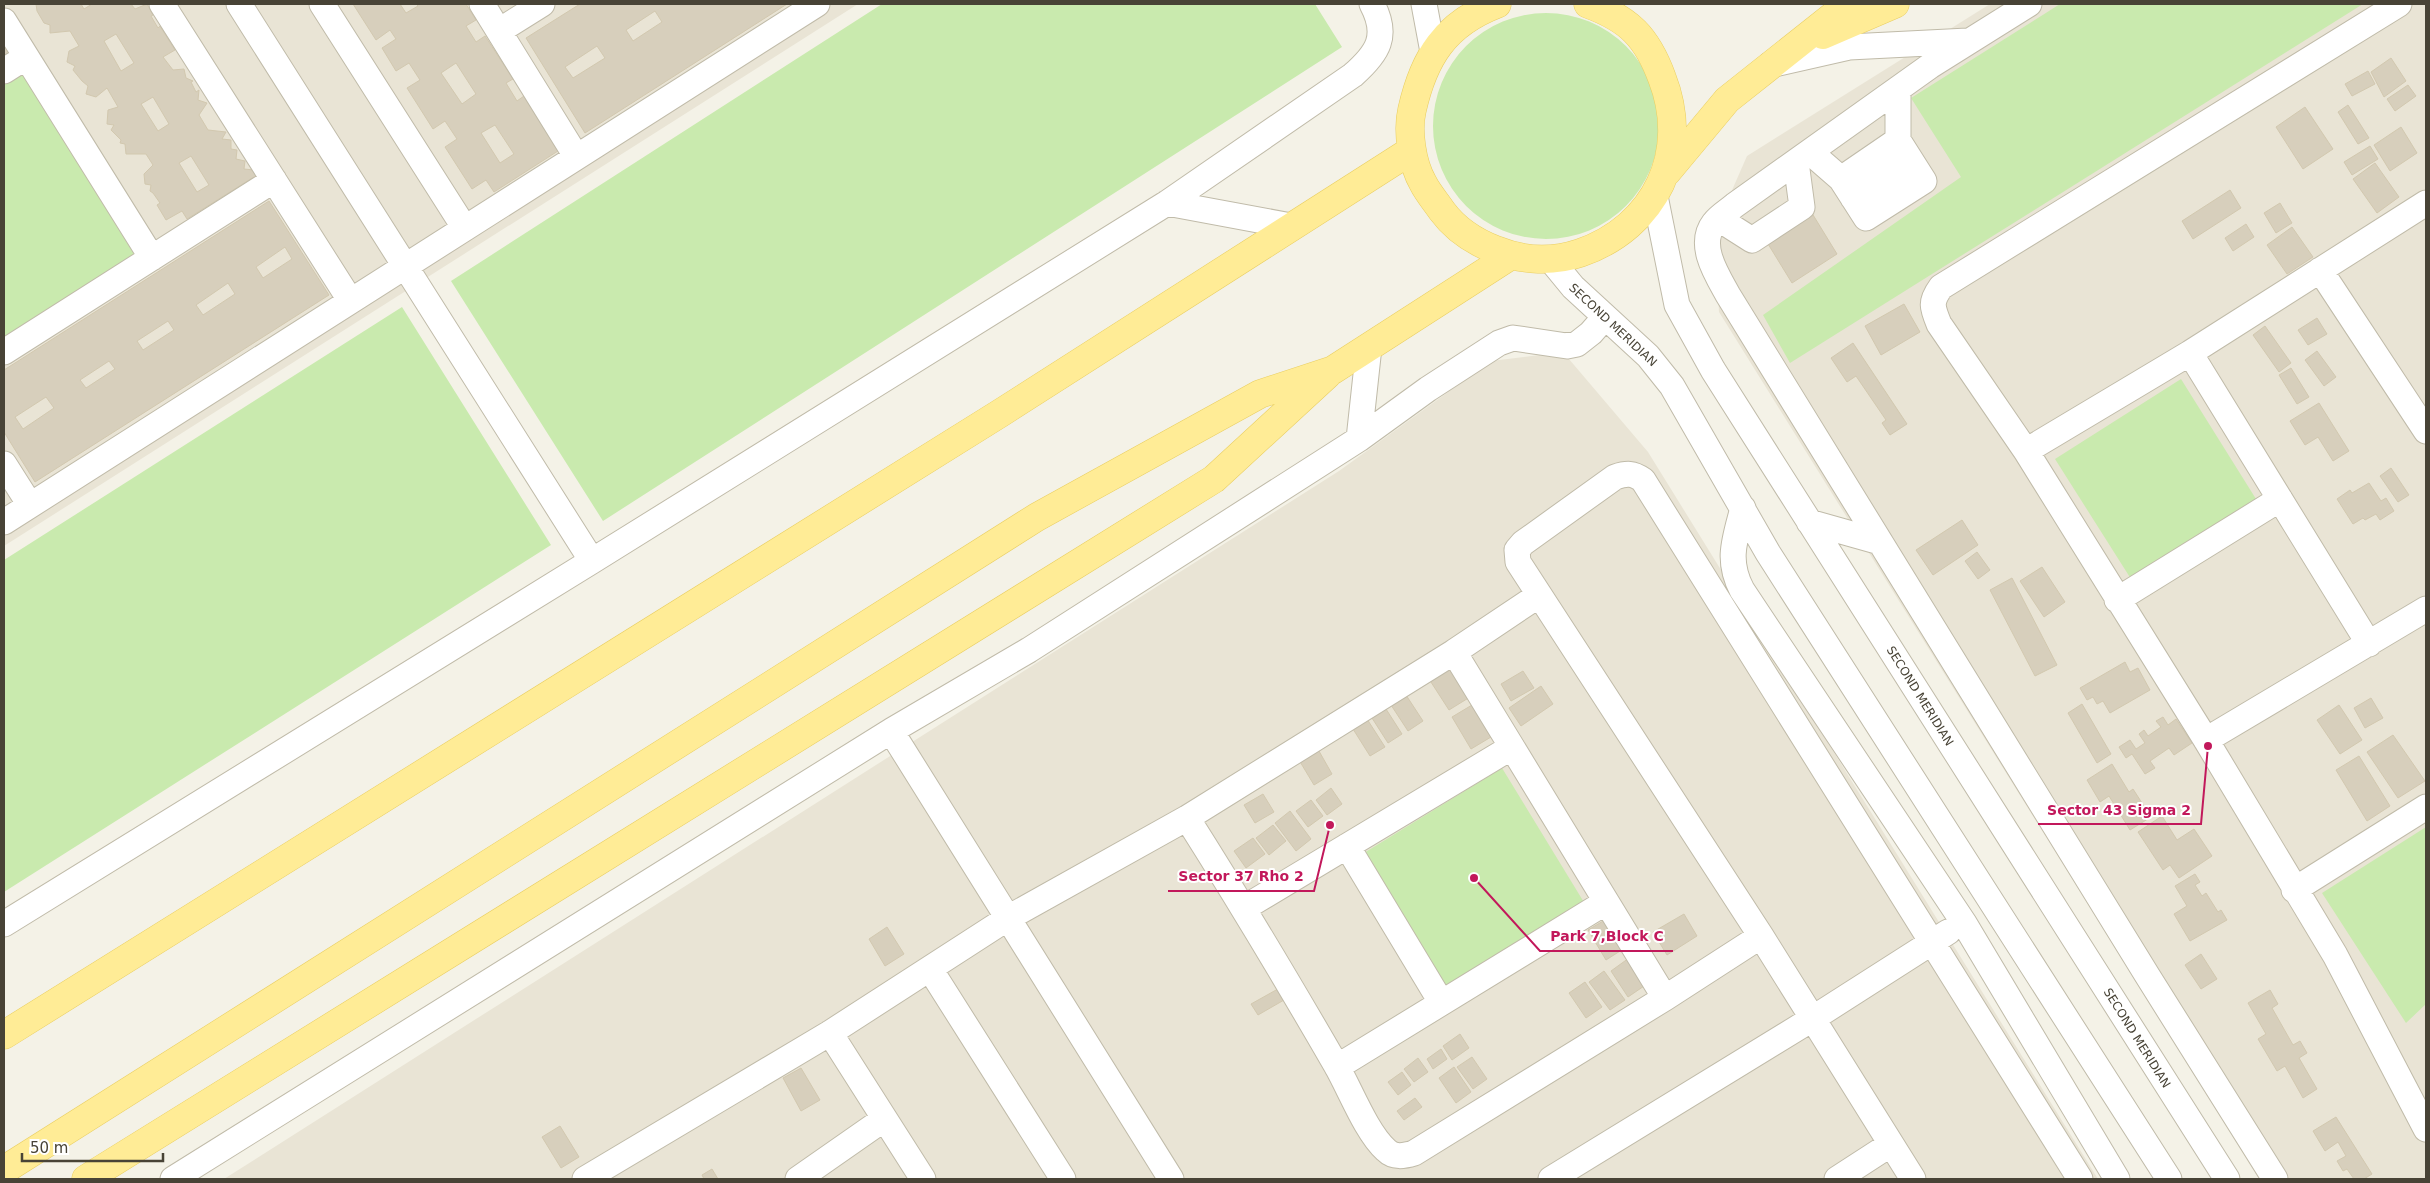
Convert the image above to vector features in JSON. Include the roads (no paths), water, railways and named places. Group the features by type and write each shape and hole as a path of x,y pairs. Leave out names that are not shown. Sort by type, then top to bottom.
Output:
{"main road":[{"path":"1497,4 1467,18 1448,34 1433,52 1419,80 1411,116 1412,150 1422,183 1451,223 1478,243 1510,256 1534,260 1565,258 1601,246 1621,234 1645,210 1660,185 1727,100 1848,4"},
{"path":"1588,4 1609,12 1629,25 1652,52 1667,89 1674,130 1660,185"},
{"path":"1780,58 1895,4"},
{"path":"4,1036 999,414 1412,150"},
{"path":"86,1179 1214,479 1333,370 1510,256"},
{"path":"4,1170 1037,517 1260,394 1333,370"}],"street":[{"path":"162,4 350,300"},
{"path":"239,4 592,561"},
{"path":"322,4 464,227"},
{"path":"482,4 576,156"},
{"path":"499,31 542,4"},
{"path":"4,522 404,265 817,4"},
{"path":"4,924 1167,203 1353,75 1368,62 1380,44 1381,28 1372,4"},
{"path":"1424,4 1433,52"},
{"path":"2029,4 1898,89 1719,219 1714,223 1710,235 1708,256 1728,295 2147,975 2275,1179"},
{"path":"2398,4 1941,287 1933,298 1933,309 1939,324 2026,451 2206,740 2294,890 2335,955 2424,1121"},
{"path":"4,21 152,258"},
{"path":"1780,58 1849,47 1970,41"},
{"path":"4,72 26,57"},
{"path":"1847,188 1911,161 1898,140 1898,89"},
{"path":"1847,188 1898,140"},
{"path":"1803,157 1847,188"},
{"path":"1719,219 1752,240 1802,206 1803,157"},
{"path":"4,352 274,180"},
{"name":"SECOND MERIDIAN","path":"1660,185 1678,305 1713,370 2227,1179"},
{"path":"1167,203 1291,226"},
{"path":"2026,451 2190,353 2426,203"},
{"name":"SECOND MERIDIAN","path":"1550,259 1573,288 1659,367 1672,386 1768,553 2168,1179"},
{"path":"2320,270 2422,417"},
{"path":"173,1179 891,730 1029,650 1358,439 1428,389 1499,342 1513,338 1567,346 1577,344 1591,333 1605,317"},
{"path":"1358,439 1369,347"},
{"path":"2190,353 2369,644"},
{"path":"4,464 30,505"},
{"path":"1913,1179 1761,936 1518,562 1517,550 1522,542 1615,477 1626,473 1634,474 1643,480 1933,941 2080,1179"},
{"path":"2118,600 2280,499"},
{"path":"1743,508 1734,546 1732,561 1734,574 1964,923 2117,1179"},
{"path":"1809,522 1880,542"},
{"path":"586,1179 830,1033 1008,918 1187,818 1454,652 1539,595"},
{"path":"2206,740 2426,609"},
{"path":"1454,652 1665,998"},
{"path":"891,730 1171,1179"},
{"path":"1244,908 1512,747"},
{"path":"2294,890 2426,807"},
{"path":"1187,818 1244,908 1338,1067 1377,1141 1387,1152 1401,1157 1414,1153 1665,998 1761,936"},
{"path":"1347,846 1441,1002"},
{"path":"1338,1067 1606,902"},
{"path":"1551,1179 1812,1020 1933,941 1964,923"},
{"path":"930,968 1063,1179"},
{"path":"830,1033 923,1179"},
{"path":"798,1179 884,1119"},
{"path":"1837,1179 1891,1144"}],"place":[{"name":"Sector 43 Sigma 2","path":"2208,746"},
{"name":"Sector 37 Rho 2","path":"1330,825"},
{"name":"Park 7,Block C","path":"1474,878"}]}
